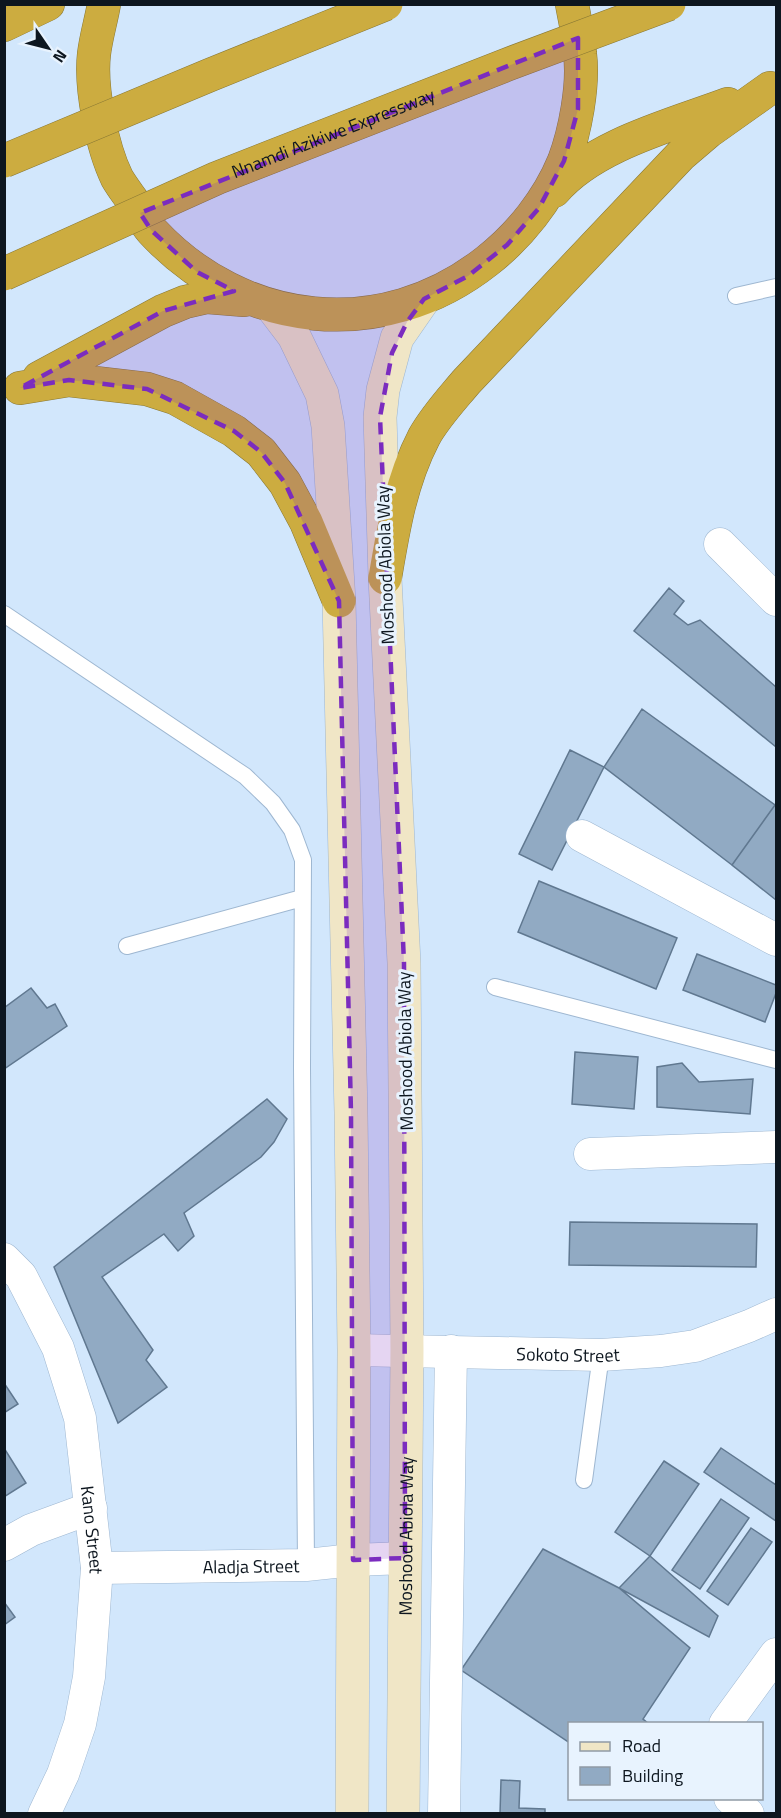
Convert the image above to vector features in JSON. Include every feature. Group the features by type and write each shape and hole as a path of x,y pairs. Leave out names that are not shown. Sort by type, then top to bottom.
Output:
{"highway":[{"path":"4,25 48,4"},
{"path":"104,4 94,55 97,117 117,177 151,230 197,272 262,304"},
{"path":"4,160 386,4"},
{"path":"539,208 564,161 578,109 581,56 572,4"},
{"name":"Nnamdi Azikiwe Expressway","path":"4,274 217,178 506,64 669,4"},
{"path":"12,391 163,311 185,302 207,297 322,315 374,312 424,299 468,276 507,246 565,178 586,162 613,147 773,87"},
{"path":"385,578 393,529 412,463 425,436 445,407 681,155 708,132 773,87"},
{"path":"12,391 69,380 147,389 175,398 234,431 261,452 285,483 306,522 339,601"}],"main road":[{"name":"Moshood Abiola Way","path":"403,1814 407,1350 404,963 385,578 380,417 383,390 397,338 424,299"},
{"path":"262,304 294,336 322,394 328,426 339,601 354,1350 352,1814"}],"street":[{"path":"720,544 777,600"},
{"path":"582,836 777,940"},
{"path":"590,1154 777,1147"},
{"name":"Kano Street","path":"4,1259 21,1276 58,1348 80,1418 97,1568 89,1677 80,1724 63,1774 44,1814"},
{"name":"Sokoto Street","path":"354,1350 601,1354 661,1352 695,1346 777,1314"},
{"path":"444,1814 451,1351"},
{"path":"4,1545 32,1530 91,1508"},
{"name":"Aladja Street","path":"97,1568 306,1565 405,1558"},
{"path":"727,1722 777,1654"},
{"path":"732,1800 748,1814"}],"lane":[{"path":"736,296 777,287"},
{"path":"4,614 245,776 273,803 292,830 303,860 306,1565"},
{"path":"127,946 302,898"},
{"path":"495,987 777,1060"},
{"path":"584,1480 601,1354"}],"highlighted area":[{"path":"578,38 578,109 564,161 539,208 507,245 468,276 424,299 407,322 392,353 380,417 404,963 405,1558 353,1560 351,1113 339,601 285,483 261,452 234,431 147,389 69,380 20,388 163,311 234,291 197,272 151,230 140,213"}],"building":[{"path":"669,588 684,601 674,614 688,625 700,620 776,687 776,747 634,631"},
{"path":"642,709 775,805 732,865 604,767"},
{"path":"570,750 604,767 552,870 519,854"},
{"path":"775,805 776,807 776,900 732,865"},
{"path":"539,881 677,938 656,989 518,932"},
{"path":"697,954 776,985 776,993 765,1022 683,990"},
{"path":"31,988 47,1008 55,1004 67,1026 4,1069 4,1008"},
{"path":"575,1052 638,1057 634,1109 572,1104"},
{"path":"682,1063 699,1082 753,1079 750,1114 657,1107 657,1067"},
{"path":"267,1099 287,1119 274,1142 261,1157 184,1213 194,1236 178,1251 164,1234 102,1277 153,1350 146,1360 167,1387 118,1423 54,1267"},
{"path":"570,1222 757,1224 756,1267 569,1265"},
{"path":"4,1383 18,1404 4,1413"},
{"path":"4,1448 26,1483 4,1497"},
{"path":"721,1448 776,1485 776,1521 704,1472"},
{"path":"664,1461 699,1484 650,1556 615,1532"},
{"path":"721,1499 749,1518 700,1589 672,1570"},
{"path":"751,1528 772,1542 728,1605 707,1591"},
{"path":"543,1549 619,1588 690,1648 643,1719 647,1722 568,1722 568,1742 461,1670"},
{"path":"650,1556 718,1616 709,1637 619,1588"},
{"path":"4,1602 15,1617 4,1625"},
{"path":"501,1780 520,1781 519,1808 545,1809 545,1814 500,1814"}]}
